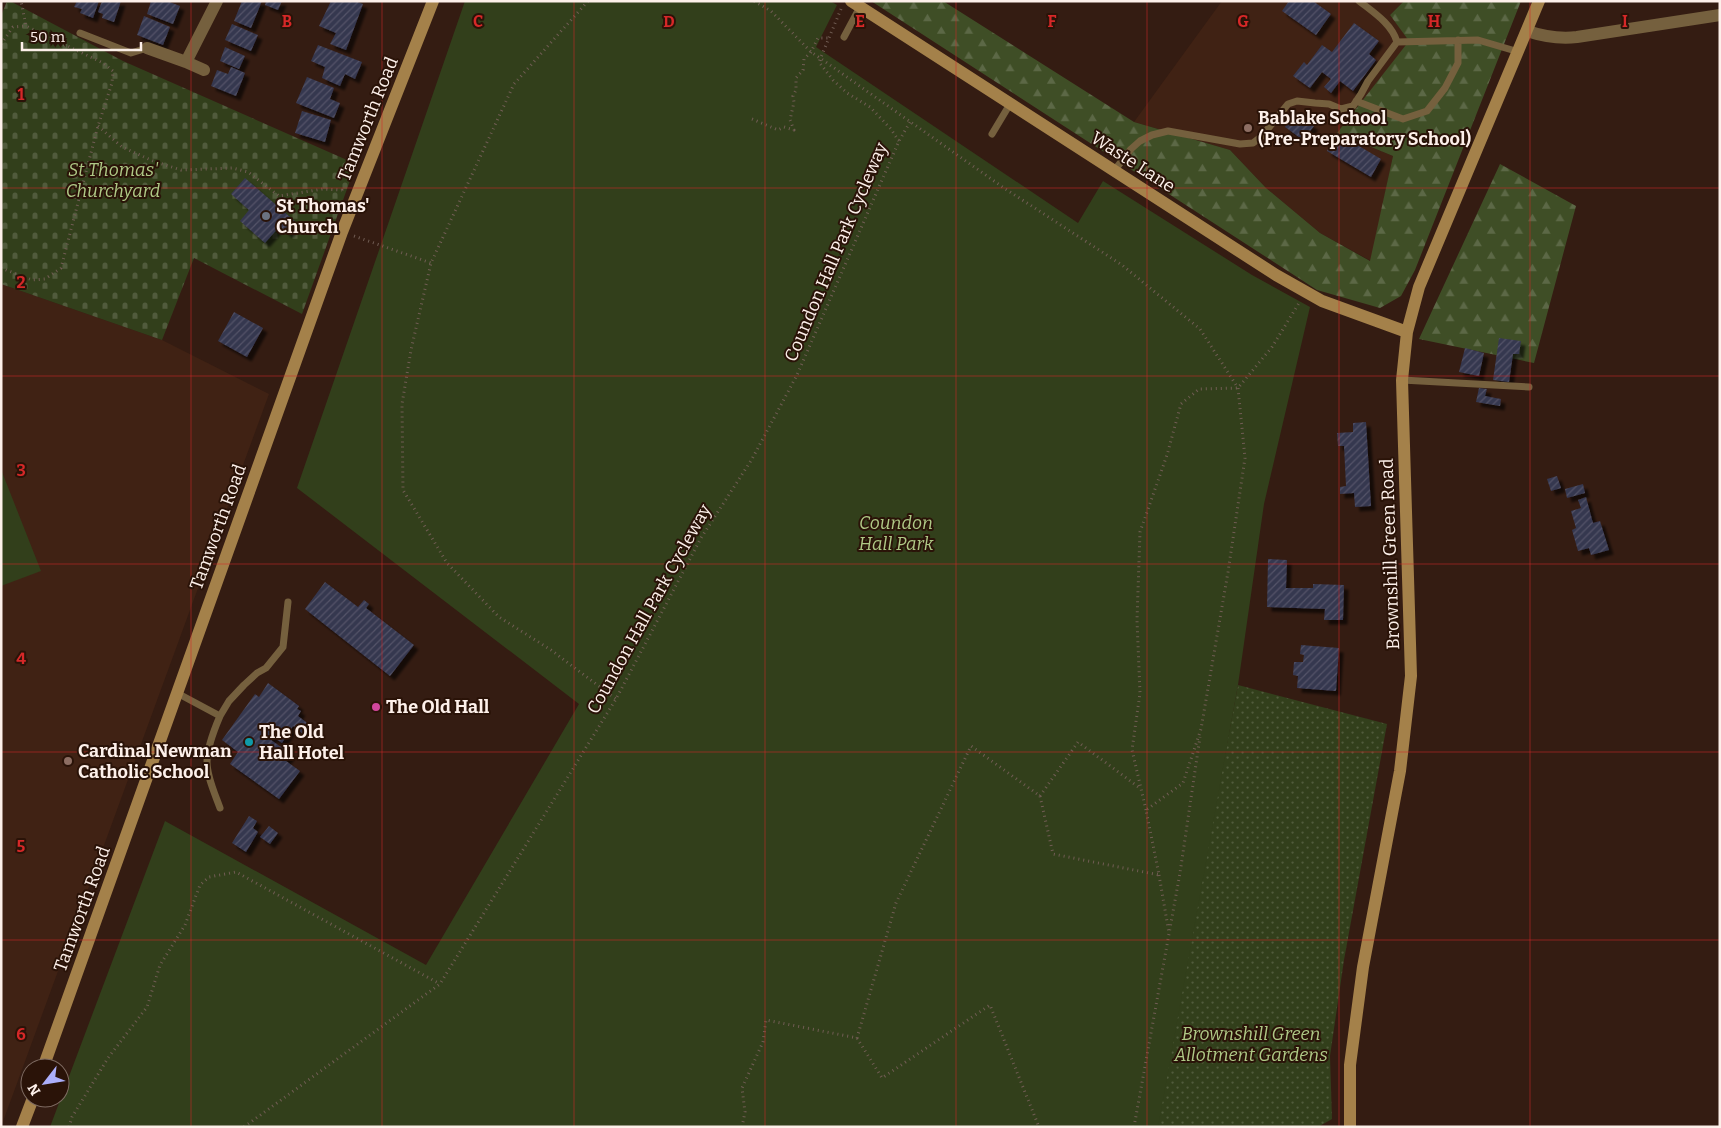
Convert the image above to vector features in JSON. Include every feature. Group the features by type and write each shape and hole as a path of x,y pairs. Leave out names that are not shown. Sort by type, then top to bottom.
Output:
{"street":[{"path":"186,62 217,1"},
{"name":"Tamworth Road","path":"47,1058 342,232 433,1"},
{"name":"Brownshill Green Road","path":"1350,1127 1350,1064 1363,967 1400,771 1411,676 1402,380 1406,332 1419,288 1528,31 1538,1"},
{"name":"Waste Lane","path":"855,4 1276,275 1322,301 1406,332"},
{"path":"1528,31 1545,37 1568,38 1720,14"},
{"path":"147,48 204,70"},
{"path":"22,1127 29,1108"}],"lane":[{"path":"1359,1 1389,27 1395,35 1397,42"},
{"path":"844,38 855,4"},
{"path":"80,33 131,53 147,48"},
{"path":"1356,101 1403,119 1427,111 1445,88 1458,63 1458,40"},
{"path":"1397,42 1478,40 1518,52"},
{"path":"1114,171 1131,149 1140,141 1152,135 1168,131 1240,144 1253,143 1262,136 1288,104 1297,101 1315,102 1329,104 1341,109 1353,106 1368,81 1397,42"},
{"path":"992,134 1010,104"},
{"path":"1402,380 1529,387"},
{"path":"220,808 212,787 207,762 212,735 220,716 230,701 257,673 266,668 283,648 288,602"},
{"path":"177,693 220,716"}],"path":[{"path":"21,1 26,26"},
{"path":"588,1 514,84 431,263 411,350 402,404 403,490 447,563 499,617 552,650 616,698"},
{"path":"754,1 771,11 811,52 1004,188 1129,271 1200,329 1238,388 1245,458 1201,729 1180,873 1134,1127"},
{"path":"820,58 845,1"},
{"path":"1,44 13,27 26,26 104,63 113,71 112,83 98,126 61,268 46,279 32,280 1,268"},
{"path":"752,119 778,130 784,127 794,130 790,120 794,102 793,96 796,90 796,78 803,70 804,58 811,52 818,38 829,38"},
{"name":"Coundon Hall Park Cycleway","path":"244,1127 440,984 616,698 702,538 752,459 798,375 899,142 890,128 870,107 847,93 833,80 819,62 820,58"},
{"path":"899,142 910,122"},
{"path":"98,126 122,147 153,161 181,170 233,168 248,172 279,196 323,189 342,190 339,199"},
{"path":"342,232 431,263"},
{"path":"1169,936 1159,875 1132,750 1140,693 1137,620 1140,532 1167,455 1181,404 1199,389 1238,388 1272,347 1306,292"},
{"path":"1146,810 1183,783 1201,729"},
{"path":"1040,796 1078,742 1141,789"},
{"path":"857,1038 896,903 971,746 1040,796 1053,854 1159,875"},
{"path":"69,1127 72,1117 108,1058 147,1007 160,965 185,925 200,885 209,877 236,872 440,984"},
{"path":"742,1127 745,1112 742,1088 763,1042 766,1020 857,1038 882,1078 990,1005 1040,1127"}],"shaded area":[{"name":"Bablake School (Pre-Preparatory School)","path":"1222,1 1404,1 1390,15 1410,41 1338,134 1393,156 1371,261 1320,233 1266,188 1230,150 1134,122"},
{"name":"Cardinal Newman Catholic School","path":"1,284 162,340 269,394 26,1058 20,1058 20,1075 1,1127"}],"green space":[{"name":"St Thomas' Churchyard","path":"7,1 123,61 356,164 302,314 194,258 162,340 1,284 1,16"},
{"name":"Coundon Hall Park","path":"465,1 830,1 837,5 816,47 1078,223 1103,181 1252,275 1310,307 1264,504 1238,685 1158,1127 50,1127 57,1108 70,1108 70,1074 165,821 426,965 579,704 297,488"},
{"path":"871,1 943,1 1134,122 1230,150 1266,188 1320,233 1370,261 1393,156 1337,133 1409,41 1390,15 1404,1 1521,1 1415,270 1401,296 1380,308 1317,290"},
{"path":"1500,164 1576,206 1534,363 1419,339"},
{"path":"1,473 41,571 1,586"},
{"name":"Brownshill Green Allotment Gardens","path":"1238,685 1387,724 1344,960 1330,1056 1332,1119 1318,1127 1155,1127"}],"building":[{"path":"77,1 99,1 93,18 80,13 82,9 74,7"},
{"path":"102,1 121,1 114,22 102,18 103,14 98,12"},
{"path":"151,1 167,1 180,6 173,24 147,14"},
{"path":"242,1 262,1 251,28 234,21"},
{"path":"266,1 282,1 278,10 265,5"},
{"path":"331,1 355,1 363,4 346,50 330,44 336,33 319,26"},
{"path":"1289,1 1313,1 1331,14 1316,35 1282,11"},
{"path":"144,16 170,27 163,45 137,35"},
{"path":"1354,23 1379,41 1369,54 1376,60 1353,91 1340,81 1331,93 1324,87 1331,79 1322,72 1310,88 1293,76 1304,62 1307,65 1322,45 1332,52"},
{"path":"232,24 258,35 251,51 225,40"},
{"path":"318,45 362,62 355,79 345,74 340,86 322,78 325,67 311,61"},
{"path":"225,47 245,56 239,69 220,61"},
{"path":"231,67 245,73 236,96 211,86 217,70 228,74"},
{"path":"307,77 334,88 330,99 340,103 334,118 296,103"},
{"path":"302,111 331,120 325,142 295,133"},
{"path":"1299,115 1314,126 1303,140 1285,127 1291,117 1295,119"},
{"path":"1337,133 1381,159 1371,177 1327,151"},
{"name":"St Thomas' Church","path":"245,178 297,223 288,234 280,226 265,243 240,221 249,210 231,194"},
{"path":"234,312 263,328 247,357 218,341"},
{"path":"1499,338 1521,341 1519,354 1513,354 1509,382 1493,380"},
{"path":"1465,348 1484,353 1479,376 1459,372"},
{"path":"1479,388 1487,389 1485,396 1501,399 1500,406 1476,402"},
{"path":"1366,422 1371,506 1355,507 1354,493 1340,494 1340,487 1346,486 1344,446 1338,446 1337,433 1353,432 1353,423"},
{"path":"1557,476 1561,488 1551,491 1547,479"},
{"path":"1583,484 1585,493 1567,498 1565,489"},
{"path":"1586,497 1593,523 1600,521 1609,550 1591,555 1589,548 1578,551 1572,530 1576,528 1571,511 1581,508 1578,500"},
{"path":"1268,559 1287,560 1286,588 1313,588 1313,584 1344,585 1343,620 1324,620 1325,609 1267,607"},
{"path":"325,582 358,607 364,600 369,604 366,608 414,645 390,676 305,609"},
{"path":"1301,645 1339,648 1336,691 1297,688 1298,676 1293,675 1294,662 1303,662 1304,655 1300,654"},
{"name":"The Old Hall Hotel","path":"268,683 299,706 297,709 301,711 298,716 310,725 303,734 293,726 282,743 273,737 271,740 291,754 286,761 300,771 279,799 230,764 238,752 222,740 255,694 259,697"},
{"path":"249,816 257,821 253,828 258,832 246,852 232,843"},
{"path":"269,826 278,833 270,844 260,837"}],"place":[{"name":"Bablake School (Pre-Preparatory School)","path":"1248,128"},
{"name":"St Thomas' Church","path":"266,216"},
{"name":"The Old Hall","path":"376,707"},
{"name":"The Old Hall Hotel","path":"249,742"},
{"name":"Cardinal Newman Catholic School","path":"68,761"}]}
